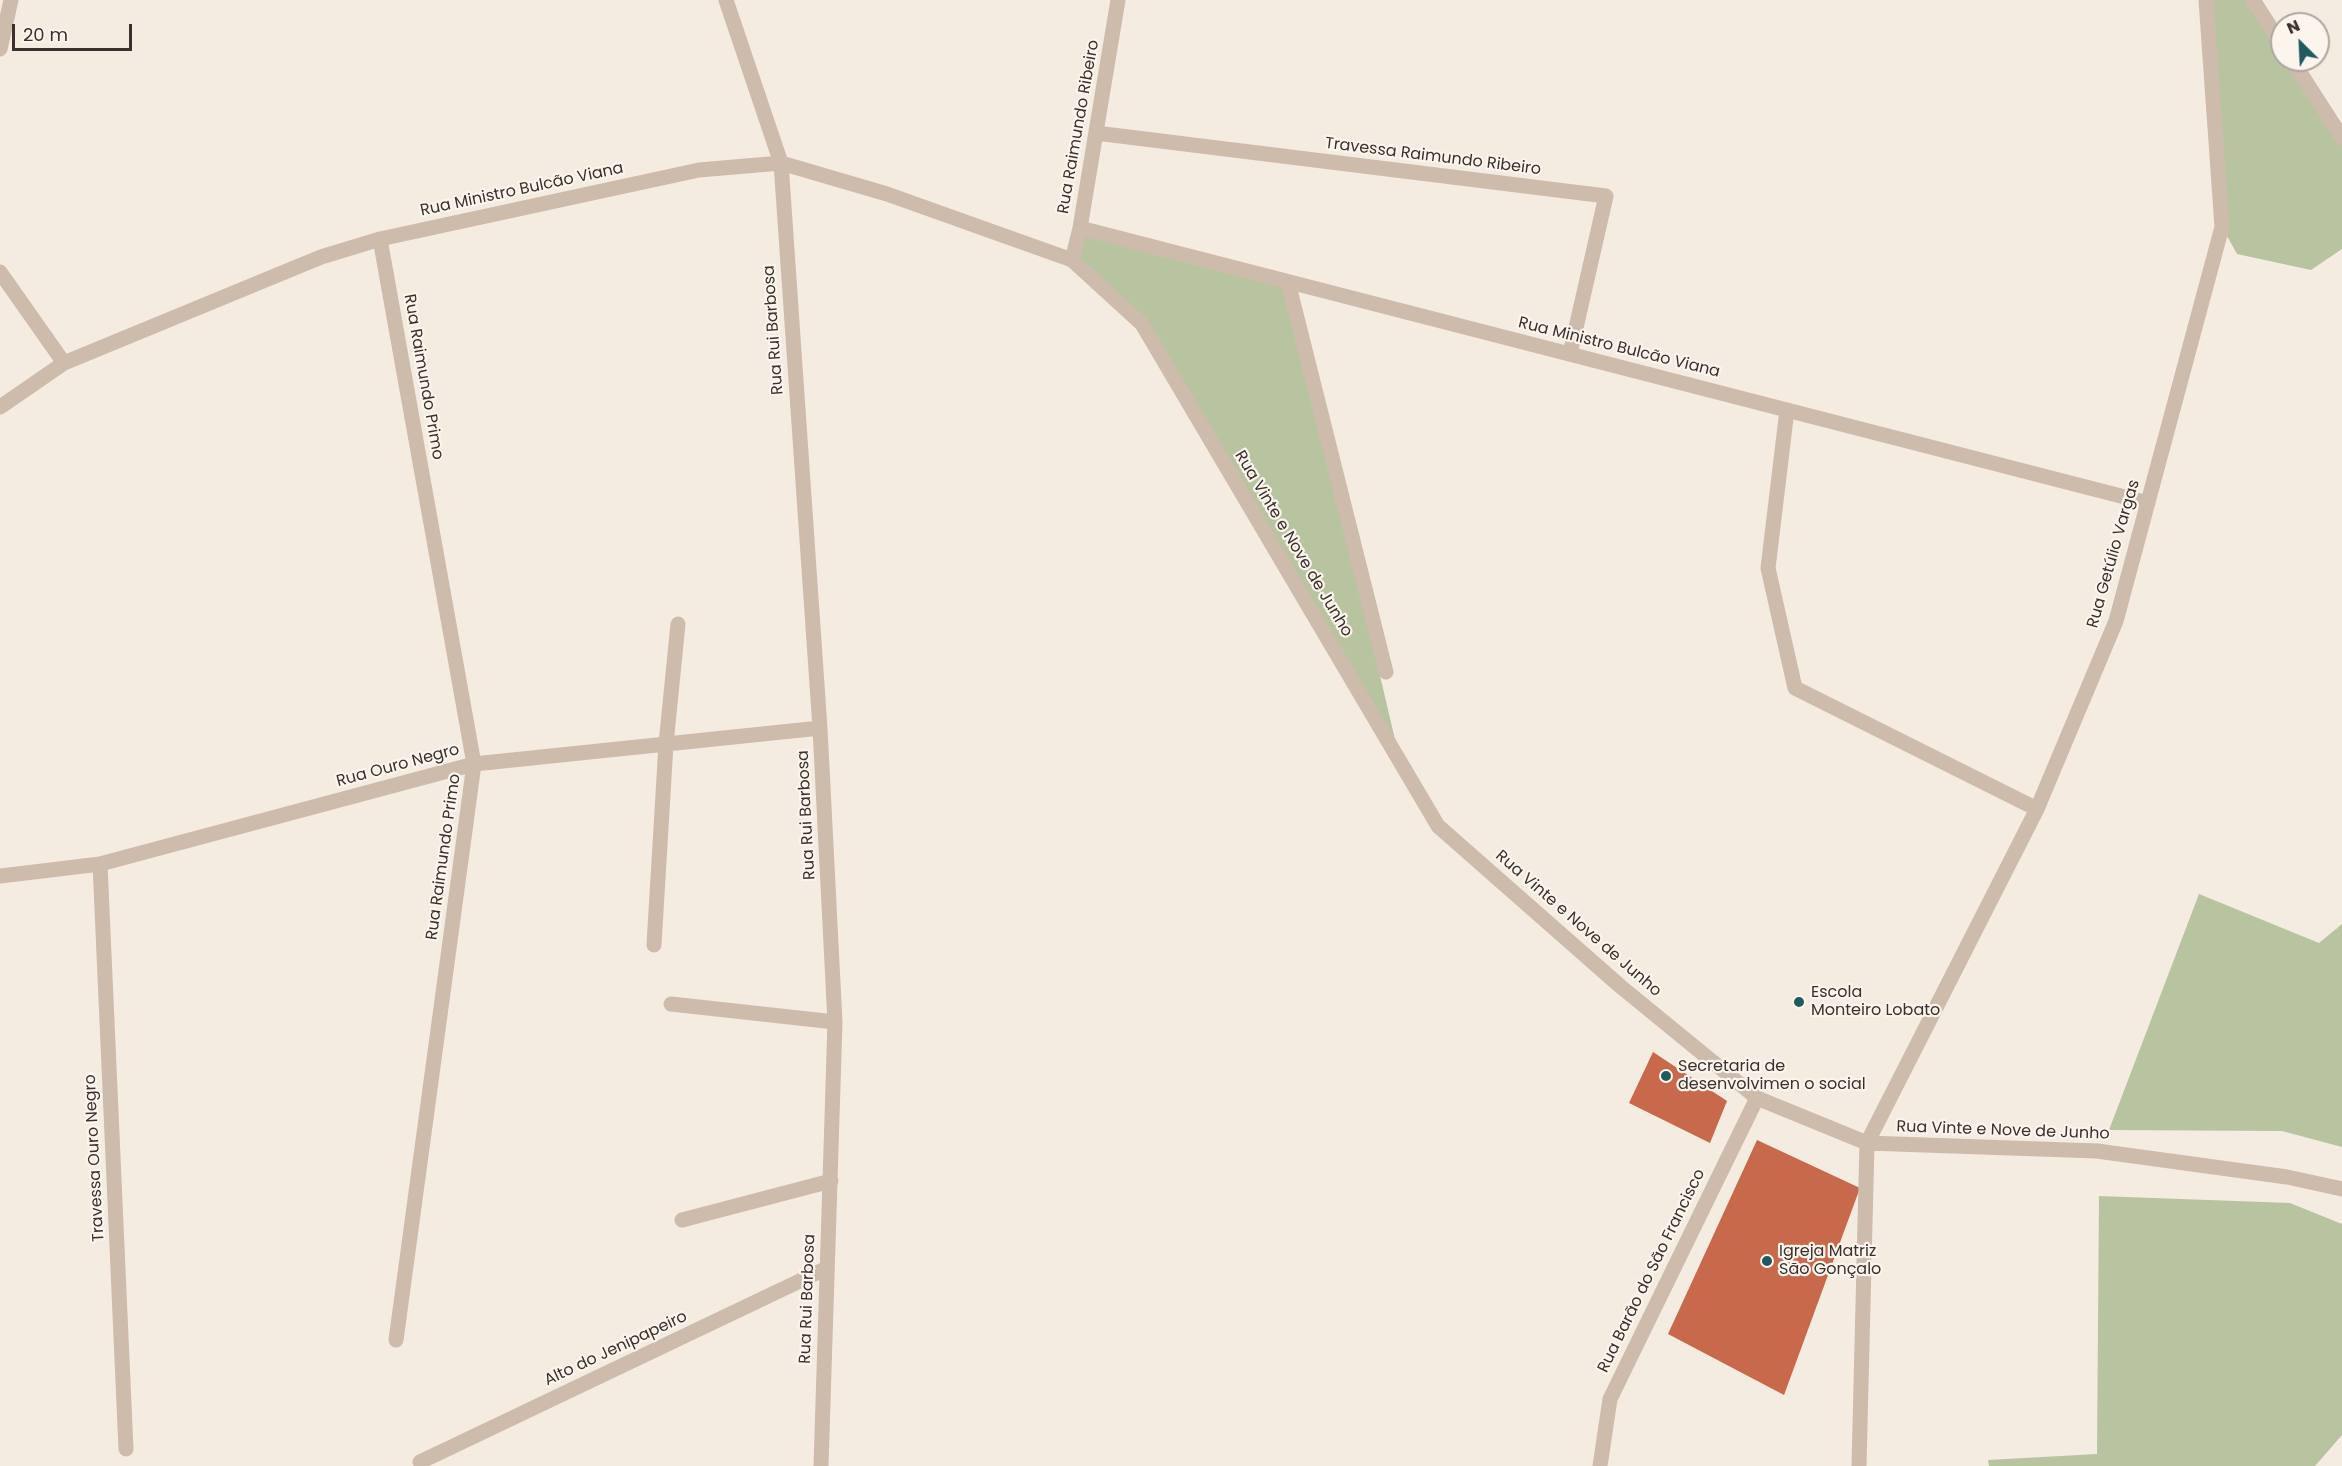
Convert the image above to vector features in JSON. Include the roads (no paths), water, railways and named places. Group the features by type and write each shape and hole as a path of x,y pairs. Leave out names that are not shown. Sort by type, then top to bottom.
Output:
{"street":[{"path":"0,49 11,0"},
{"name":"Rua Rui Barbosa","path":"726,0 781,163 820,728 835,1022 821,1466"},
{"name":"Rua Raimundo Ribeiro","path":"1072,260 1080,228 1118,0"},
{"name":"Rua Getúlio Vargas","path":"1867,1143 2037,809 2116,621 2222,227 2206,0"},
{"path":"2253,0 2270,26"},
{"path":"2300,72 2342,138"},
{"name":"Travessa Raimundo Ribeiro","path":"1096,134 1606,196 1570,354"},
{"name":"Rua Ministro Bulcão Viana","path":"0,407 64,363 321,257 380,239 699,170 781,163 887,194 1072,260"},
{"name":"Rua Ministro Bulcão Viana","path":"1080,228 2148,503"},
{"name":"Rua Raimundo Primo","path":"380,239 474,764 396,1340"},
{"name":"Rua Vinte e Nove de Junho","path":"1072,260 1142,324 1438,826 1620,986 1757,1098 1867,1143 2097,1150 2287,1177 2342,1189"},
{"path":"0,272 64,363"},
{"name":"Rua Vinte e Nove de Junho","path":"1288,282 1386,672"},
{"path":"1787,410 1768,568 1795,688 2037,809"},
{"path":"654,945 666,744 678,624"},
{"name":"Rua Ouro Negro","path":"0,876 100,864 474,764 820,728"},
{"name":"Travessa Ouro Negro","path":"100,864 126,1449"},
{"path":"671,1004 835,1022"},
{"name":"Rua Barão do São Francisco","path":"1600,1466 1610,1399 1757,1098"},
{"path":"1859,1466 1867,1143"},
{"path":"682,1220 831,1181"},
{"name":"Alto do Jenipapeiro","path":"420,1462 827,1268"}],"place":[{"name":"Escola Monteiro Lobato","path":"1799,1002"},
{"name":"Secretaria de desenvolvimen o social","path":"1666,1076"},
{"name":"Igreja Matriz São Gonçalo","path":"1767,1261"}]}
